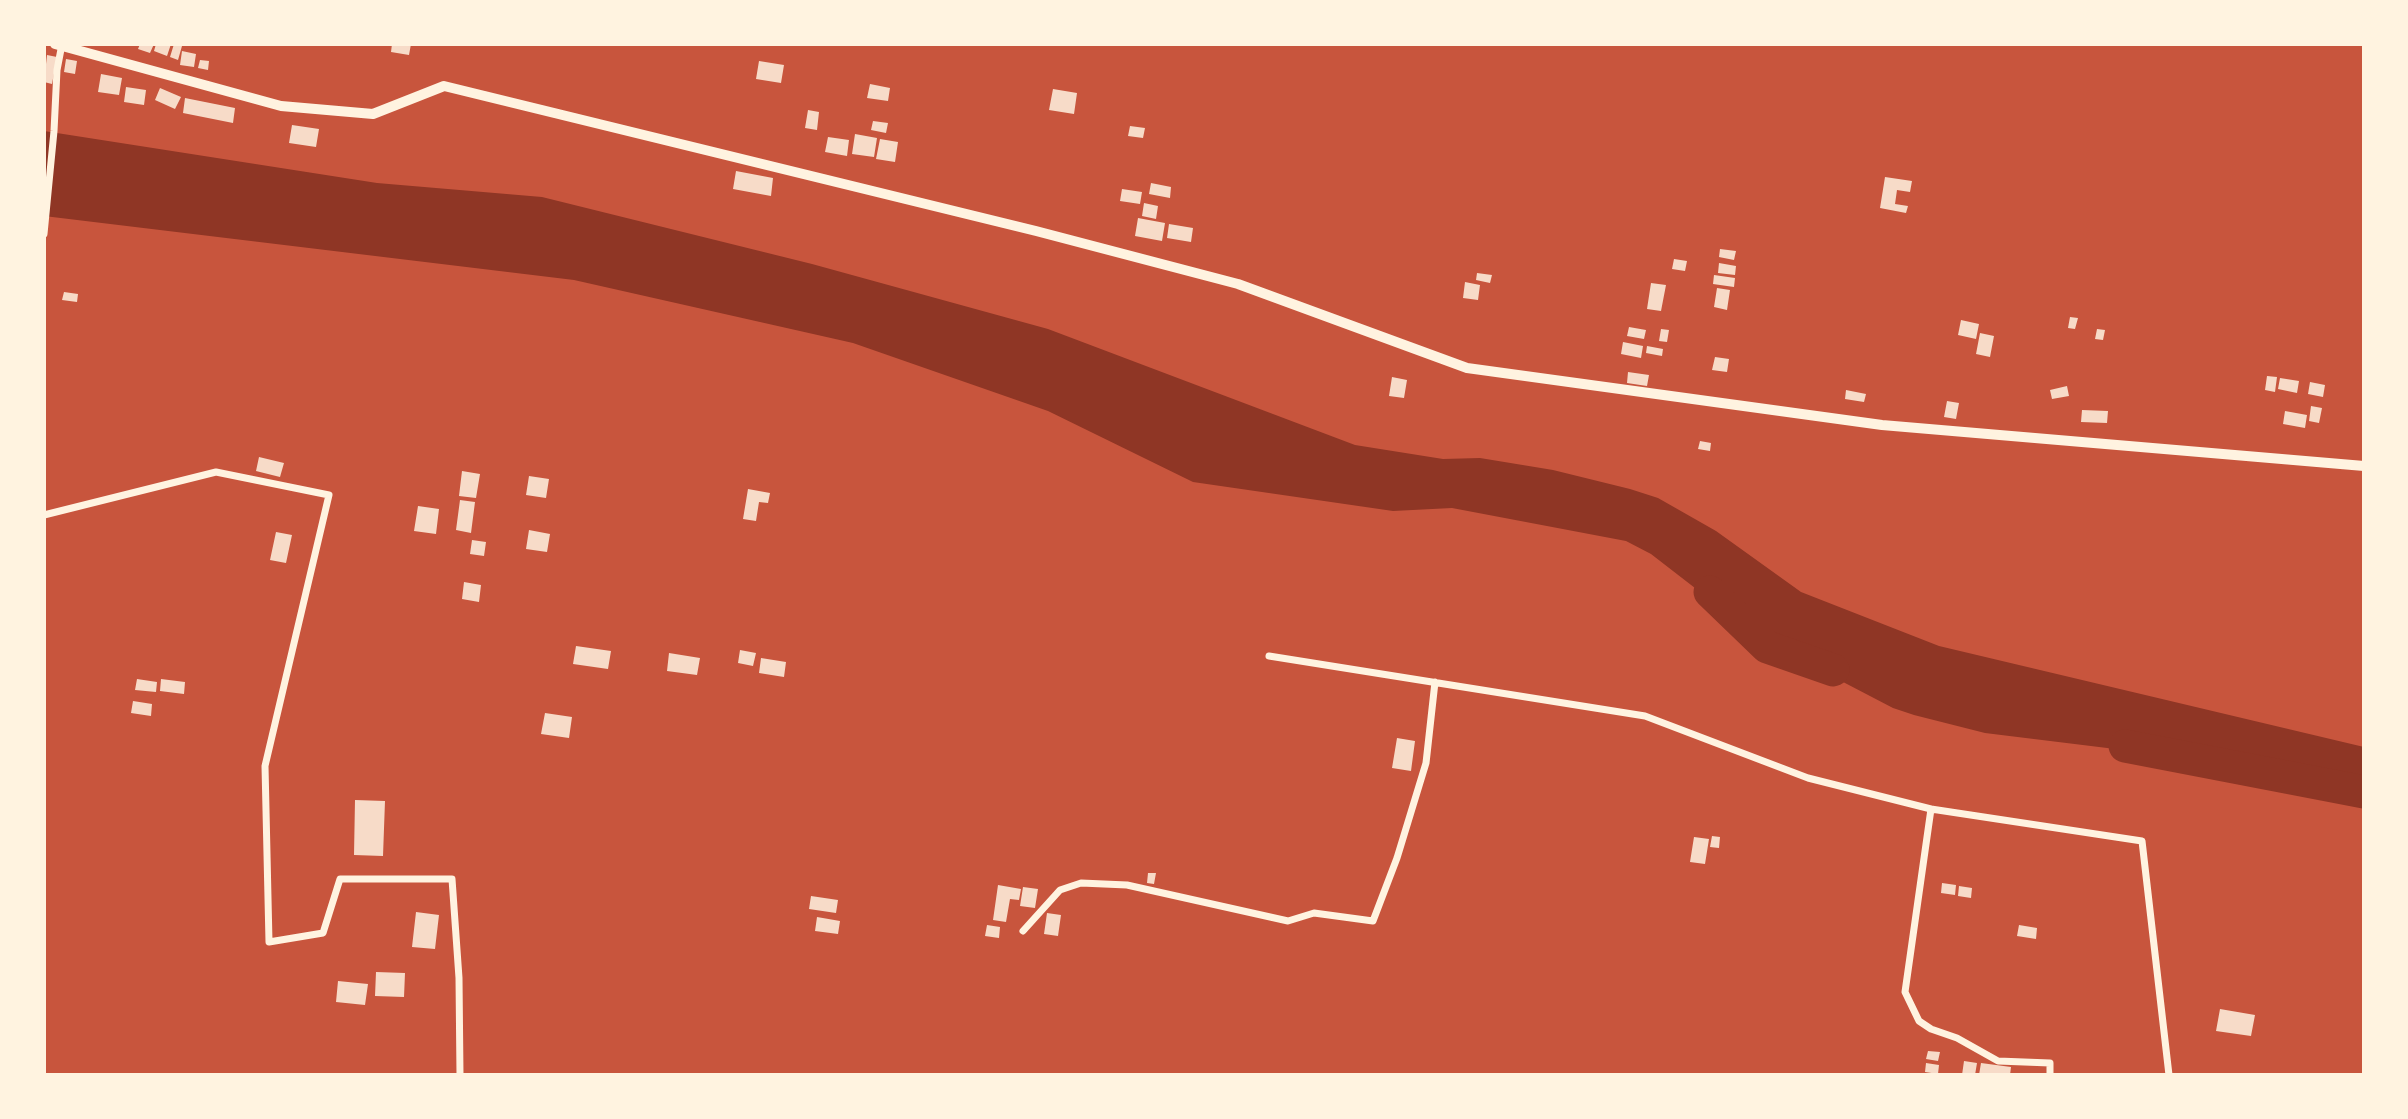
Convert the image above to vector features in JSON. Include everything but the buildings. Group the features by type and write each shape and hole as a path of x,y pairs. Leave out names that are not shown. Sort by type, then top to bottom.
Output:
{"street":[{"path":"44,230 60,44 281,106 373,114 444,86 1023,228 1238,284 1467,368 1882,425 2364,466"},
{"path":"44,515 216,472 329,495 265,766 269,942 323,933 340,879 452,879 459,978 460,1075"},
{"path":"1269,656 1645,716 1808,778 1931,809 2142,841 2169,1075"},
{"path":"1023,931 1060,890 1081,883 1128,885 1288,921 1314,913 1373,921 1397,858 1426,763 1435,682"},
{"path":"1931,809 1905,992 1919,1021 1931,1029 1956,1038 1998,1061 2050,1063 2050,1075"}],"shaded area":[{"path":"44,131 377,183 542,197 812,264 1048,329 1355,445 1443,459 1480,458 1553,470 1630,489 1658,498 1716,531 1801,592 1939,646 2364,747 2364,788 2189,754 2156,754 1985,733 1914,715 1893,708 1774,646 1651,554 1626,541 1452,508 1393,511 1193,482 1048,411 853,343 574,280 44,216"}],"waterway":[{"path":"1710,592 1767,647 1833,670"},
{"path":"2125,746 2364,792"}]}
